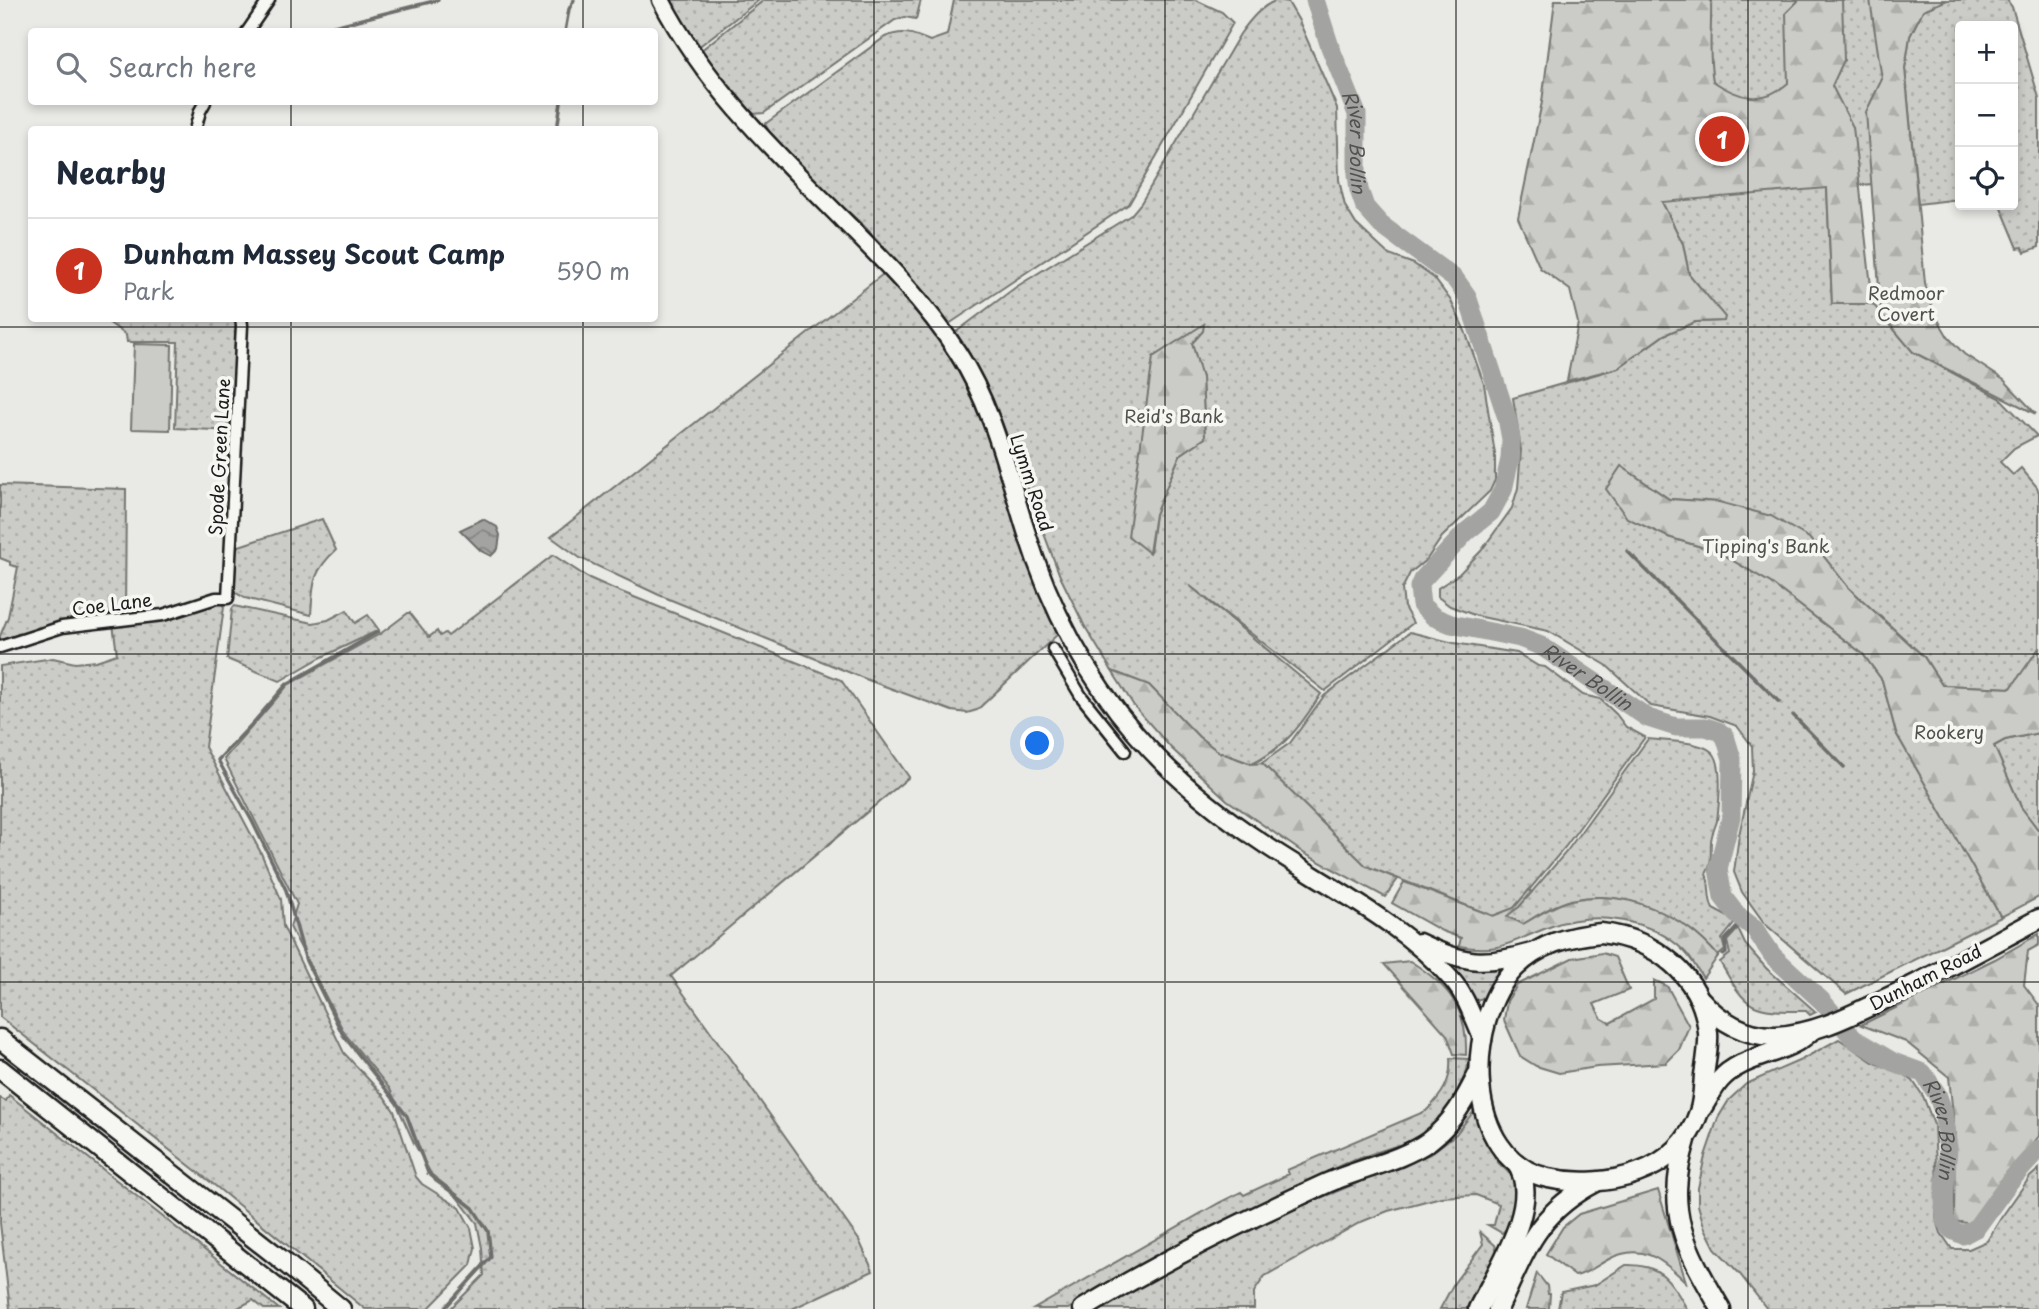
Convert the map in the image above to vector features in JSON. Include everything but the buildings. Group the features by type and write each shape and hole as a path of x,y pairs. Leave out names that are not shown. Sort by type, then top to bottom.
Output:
{"highway":[{"name":"Dunham Road","path":"1700,1111 1720,1080 1728,1074 1800,1042 1813,1031 1862,1010 2039,919"},
{"path":"1601,933 1616,935 1658,951 1683,975 1692,989 1703,1012 1708,1034 1700,1111 1675,1150 1656,1166 1627,1177 1596,1182 1548,1178 1525,1169 1497,1141 1483,1113 1483,1040 1490,1011 1500,989 1514,970 1537,951 1571,936 1601,933"},
{"name":"Dunham Road","path":"1692,989 1707,1007 1732,1026 1765,1035 1813,1031"},
{"path":"0,1039 341,1309"},
{"path":"0,1069 303,1309"},
{"path":"1083,1309 1201,1242 1329,1182 1411,1151 1428,1141 1453,1117 1481,1069"},
{"path":"1688,1133 1677,1181 1679,1219 1691,1255 1721,1309"},
{"path":"1478,1309 1515,1232 1524,1206 1525,1181 1514,1160"},
{"path":"1498,1309 1532,1238 1542,1224 1562,1202 1596,1182"}],"main road":[{"name":"Lymm Road","path":"661,0 683,41 727,97 793,170 909,288 960,356 973,378 999,441 1030,543 1054,606 1087,668 1125,721 1159,760 1216,810 1401,934 1440,967 1458,987 1483,1040"},
{"name":"Lymm Road","path":"1401,934 1451,956 1474,961 1494,961 1537,951"}],"street":[{"path":"250,28 270,0"},
{"path":"196,126 204,105"},
{"name":"Spode Green Lane","path":"228,598 242,322"},
{"name":"Coe Lane","path":"0,647 62,627 163,615 216,598 228,598"},
{"path":"1053,649 1081,696 1125,751"}],"green space":[{"path":"670,0 759,0 697,48 676,16"},
{"path":"764,0 921,0 916,19 905,17 895,20 764,113 753,114 699,52"},
{"path":"954,0 1196,0 1222,12 1233,23 1129,204 949,324 908,273 874,237 785,153 765,124 885,37 908,33 930,41 947,35"},
{"path":"1277,0 1288,2 1299,21 1337,108 1339,180 1345,206 1356,224 1389,255 1414,264 1434,278 1451,301 1465,331 1484,384 1495,454 1495,480 1490,491 1442,537 1427,559 1410,573 1402,589 1404,607 1413,623 1325,691 1189,585 1321,694 1284,743 1252,764 1219,752 1199,737 1149,685 1112,671 1084,625 1060,576 1000,417 956,332 1016,287 1131,215 1141,203 1240,34 1256,14","holes":["1204,325 1202,332 1192,343 1202,378 1205,438 1180,455 1155,514 1150,552 1153,357"]},
{"path":"1555,0 1711,0 1710,51 1713,81 1732,92 1760,97 1779,90 1788,83 1786,13 1799,0 1842,0 1844,60 1832,86 1853,127 1873,304 1832,304 1827,188 1662,202 1683,244 1689,274 1725,317 1724,321 1695,322 1664,335 1618,368 1567,381 1578,323 1570,290 1540,268 1518,218 1542,102"},
{"path":"1561,0 1913,0 1893,5 1907,181 1827,188 1832,303 1873,304 1913,352 2000,398 2037,436 2014,448 2000,462 2013,475 2021,468 2039,493 2037,653 2011,688 1942,685 1924,657 1848,587 1809,538 1719,502 1669,499 1621,466 1668,537 1718,552 1771,583 1863,654 1882,680 1896,733 2001,917 1846,994 1765,924 1742,892 1734,872 1753,771 1752,746 1737,726 1710,716 1651,706 1606,665 1548,631 1477,616 1450,606 1438,597 1438,588 1459,574 1481,551 1512,508 1518,488 1521,450 1513,398 1618,368 1664,335 1695,322 1723,321 1689,274 1683,244"},
{"name":"Redmoor Covert","path":"1870,0 1947,0 1923,10 1910,36 1905,68 1925,283 1934,313 1948,337 1964,354 2004,380 2036,414 1913,352 1881,314 1866,112 1882,79"},
{"path":"1947,0 2007,0 2016,21 1955,21 1955,200 1918,204 1905,68 1910,36 1923,10"},
{"path":"2018,27 2039,98 2039,247 2025,252 2022,247 2018,248 2002,210 2018,210"},
{"path":"883,274 933,331 965,382 986,430 1059,633 977,710 967,713 952,711 868,680 659,595 580,558 551,537"},
{"path":"108,322 237,322 239,335 232,431 175,428 178,342 127,342 126,335"},
{"name":"Reid's Bank","path":"1204,324 1203,331 1192,343 1202,378 1205,438 1180,455 1155,514 1149,553 1128,536 1153,357"},
{"path":"134,344 172,345 170,430 131,429"},
{"name":"Rookery","path":"1621,466 1669,499 1719,502 1771,516 1809,538 1848,587 1924,657 1942,685 2011,688 2039,648 2039,733 2005,740 1994,746 2021,807 2039,831 2039,897 2001,917 1896,733 1882,680 1863,654 1771,583 1718,552 1668,537 1627,518 1606,489"},
{"path":"0,485 126,489 125,615 0,643 18,567 0,558"},
{"path":"322,519 336,550 322,565 315,579 311,615 245,598 234,592 236,547"},
{"path":"553,555 587,577 614,589 841,680 909,777 671,976 859,1240 873,1271 792,1309 450,1309 484,1275 477,1223 456,1196 435,1181 414,1143 390,1089 345,1034 290,927 297,904 224,759 288,685 380,634 408,613 429,637 437,631 440,636 445,633 448,636"},
{"path":"221,602 224,607 205,747 261,853 281,899 283,926 344,1053 383,1095 394,1111 416,1177 422,1184 460,1208 471,1228 475,1248 471,1265 428,1309 365,1309 213,1184 0,1017 0,666 53,658 75,663 96,661 117,654 113,624 176,617"},
{"path":"234,606 313,623 328,620 347,610 355,623 368,615 379,630 320,658 280,681 227,659"},
{"path":"1410,632 1454,643 1517,653 1538,666 1545,667 1583,695 1600,699 1626,727 1645,737 1566,846 1514,908 1493,916 1366,866 1262,763 1290,743 1324,696"},
{"path":"1112,671 1149,685 1199,737 1219,752 1251,764 1262,763 1366,866 1398,879 1385,897 1305,854 1227,800 1171,748 1134,706"},
{"path":"2039,733 2039,831 2021,807 1994,746 2005,740"},
{"path":"1648,739 1699,746 1706,748 1716,757 1720,784 1719,805 1706,874 1713,909 1730,918 1734,924 1722,939 1725,950 1718,956 1689,929 1671,918 1652,908 1612,898 1572,900 1546,910 1523,925 1506,916 1519,907 1567,851"},
{"path":"1404,882 1493,916 1514,908 1529,890 1532,892 1507,916 1523,924 1572,900 1592,897 1633,902 1671,917 1704,941 1718,956 1703,978 1687,954 1671,940 1639,925 1604,919 1568,921 1497,947 1459,946 1461,938 1442,931 1392,903"},
{"path":"1738,929 1745,944 1766,968 1816,1012 1810,1015 1806,1011 1762,1008 1745,999 1720,962 1730,954 1727,941"},
{"path":"2039,934 2039,945 2028,951 2024,985 2039,1005 2039,1136 1972,1224 1954,1221 1955,1134 1949,1077 1906,1042 1861,1025 1995,959"},
{"path":"1602,953 1615,957 1629,990 1594,1004 1601,1018 1610,1023 1654,999 1654,980 1667,986 1689,1026 1679,1050 1666,1063 1597,1067 1559,1073 1536,1066 1520,1056 1504,1020 1507,1001 1517,985 1572,958"},
{"path":"1447,960 1499,966 1499,970 1483,998 1476,1000"},
{"path":"1410,961 1435,979 1453,999 1463,1024 1466,1055 1454,1054 1447,1035 1384,964"},
{"path":"1839,1039 1873,1062 1905,1075 1913,1081 1923,1096 1934,1125 1936,1217 1941,1233 1952,1249 1969,1249 1987,1241 2030,1177 2039,1169 2039,1309 1767,1309 1715,1248 1704,1226 1698,1205 1698,1188 1718,1118 1729,1100 1746,1084 1801,1060"},
{"path":"1450,1058 1469,1059 1458,1095 1443,1116 1414,1140 1350,1161 1294,1187 1106,1286 1068,1309 1034,1309 1219,1203 1241,1192 1244,1195 1289,1174 1287,1170 1426,1111 1445,1087"},
{"path":"9,1095 279,1309 264,1309 253,1300 236,1309 10,1309 0,1223 0,1098 6,1101"},
{"path":"1474,1111 1497,1161 1515,1181 1516,1201 1512,1216 1502,1233 1488,1225 1494,1225 1499,1204 1476,1195 1441,1197 1388,1211 1361,1222 1265,1276 1254,1292 1254,1309 1098,1309 1202,1251 1280,1214 1430,1154 1456,1134"},
{"path":"1658,1190 1686,1282 1660,1261 1642,1253 1621,1254 1575,1276 1546,1254 1563,1227 1579,1214"},
{"path":"1480,1232 1495,1245 1497,1251 1466,1309 1440,1309 1454,1283 1483,1244"},
{"path":"1626,1265 1648,1267 1664,1276 1687,1309 1558,1309 1561,1292 1595,1285"},
{"path":"1537,1273 1550,1294 1549,1309 1526,1309"}],"water":[{"path":"483,519 497,527 500,535 498,549 491,556 481,551 460,530"}],"waterway":[{"path":"323,28 438,0"},
{"path":"566,28 569,9 574,0"},
{"name":"River Bollin","path":"1315,0 1330,47 1357,114 1357,174 1365,207 1381,225 1455,279 1467,296 1507,418 1511,439 1510,459 1503,490 1491,512 1466,532 1422,580 1419,587 1421,605 1434,617 1451,624 1520,638 1541,646 1648,718 1676,727 1706,727 1725,736 1732,759 1731,817 1718,869 1723,897 1736,914 1754,928 1773,956 1822,1001 1854,1039 1893,1062 1923,1073 1937,1094 1943,1111 1948,1148 1945,1219 1952,1230 1963,1235 1976,1228 2010,1181 2039,1149"},
{"path":"558,126 561,105"},
{"path":"1627,551 1779,702"},
{"path":"378,632 287,684 218,760 286,890 306,961 343,1035 407,1116 428,1173 473,1208 488,1231 491,1257 444,1309"},
{"path":"1793,715 1844,767"},
{"path":"1723,955 1726,953 1725,940 1744,920"}],"place":[{"name":"Dunham Massey Scout Camp","path":"1722,139"}],"park label":[{"name":"Tipping's Bank","path":"1766,547"}]}
